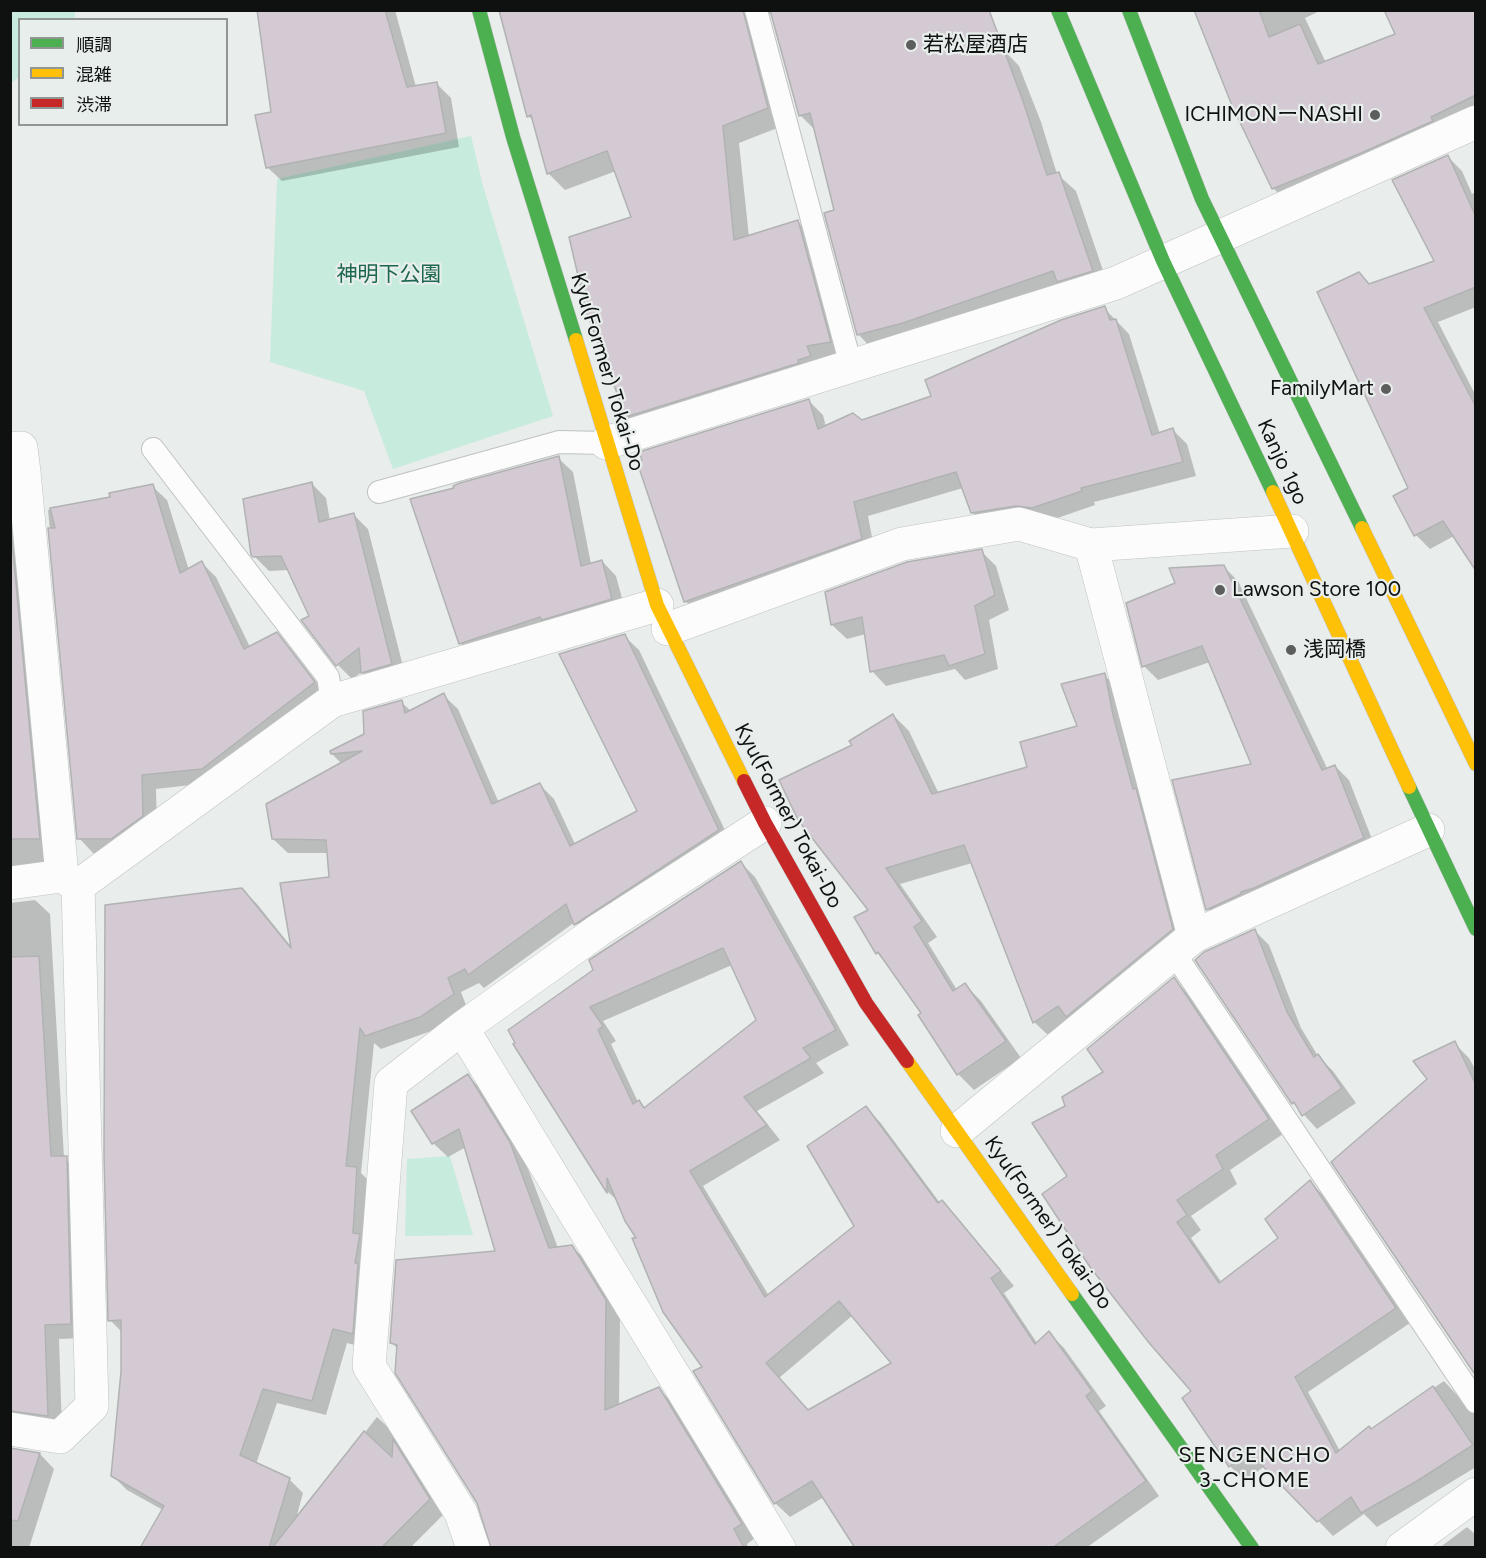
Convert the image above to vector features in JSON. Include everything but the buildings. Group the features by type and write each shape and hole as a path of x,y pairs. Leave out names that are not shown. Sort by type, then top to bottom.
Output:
{"main road":[{"name":"Kyu(Former) Tokai-Do","path":"479,10 513,137 606,443 663,617 765,823 866,1003 1252,1548"},
{"name":"Kanjo 1go","path":"1058,10 1163,261 1292,531 1428,830 1476,929"},
{"name":"Kanjo 1go","path":"1129,10 1202,199 1476,764"}],"street":[{"path":"606,443 1116,283 1476,122"},
{"path":"10,449 21,448 70,881 92,1406 60,1437 10,1429"},
{"path":"10,883 70,881 332,701 663,617 902,544 1019,524 1091,545 1292,531"},
{"path":"1091,545 1184,945"},
{"path":"472,1548 461,1513 369,1366 391,1083 462,1028 599,930 765,823"},
{"path":"957,1131 1184,945 1428,830"},
{"path":"462,1028 779,1548"},
{"path":"1402,1548 1476,1494"}],"lane":[{"path":"756,10 851,366"},
{"path":"379,492 558,442 606,443"},
{"path":"153,449 328,677 332,701"},
{"path":"1184,945 1476,1402"}],"green space":[{"path":"11,10 75,11 75,18 18,18 18,78 11,83"},
{"name":"神明下公園","path":"471,136 483,186 553,416 393,469 364,391 270,362 277,179"},
{"path":"450,1156 473,1235 405,1236 407,1159"}],"traffic: fast":[{"path":"479,10 513,137 576,340"},
{"path":"1058,10 1163,261 1273,492"},
{"path":"1129,10 1202,199 1362,528"},
{"path":"1409,787 1476,929"},
{"path":"1072,1294 1252,1548"}],"traffic: slow":[{"path":"576,340 657,605 744,781"},
{"path":"1273,492 1409,787"},
{"path":"1362,528 1476,764"},
{"path":"907,1061 1072,1294"}],"traffic: jam":[{"path":"744,781 765,823 866,1003 907,1061"}],"place":[{"name":"若松屋酒店","path":"911,45"},
{"name":"ICHIMONーNASHI","path":"1375,115"},
{"name":"FamilyMart","path":"1386,389"},
{"name":"Lawson Store 100","path":"1220,590"},
{"name":"浅岡橋","path":"1291,650"}],"district":[{"name":"SENGENCHO 3-CHOME","path":"1255,1468"}]}
